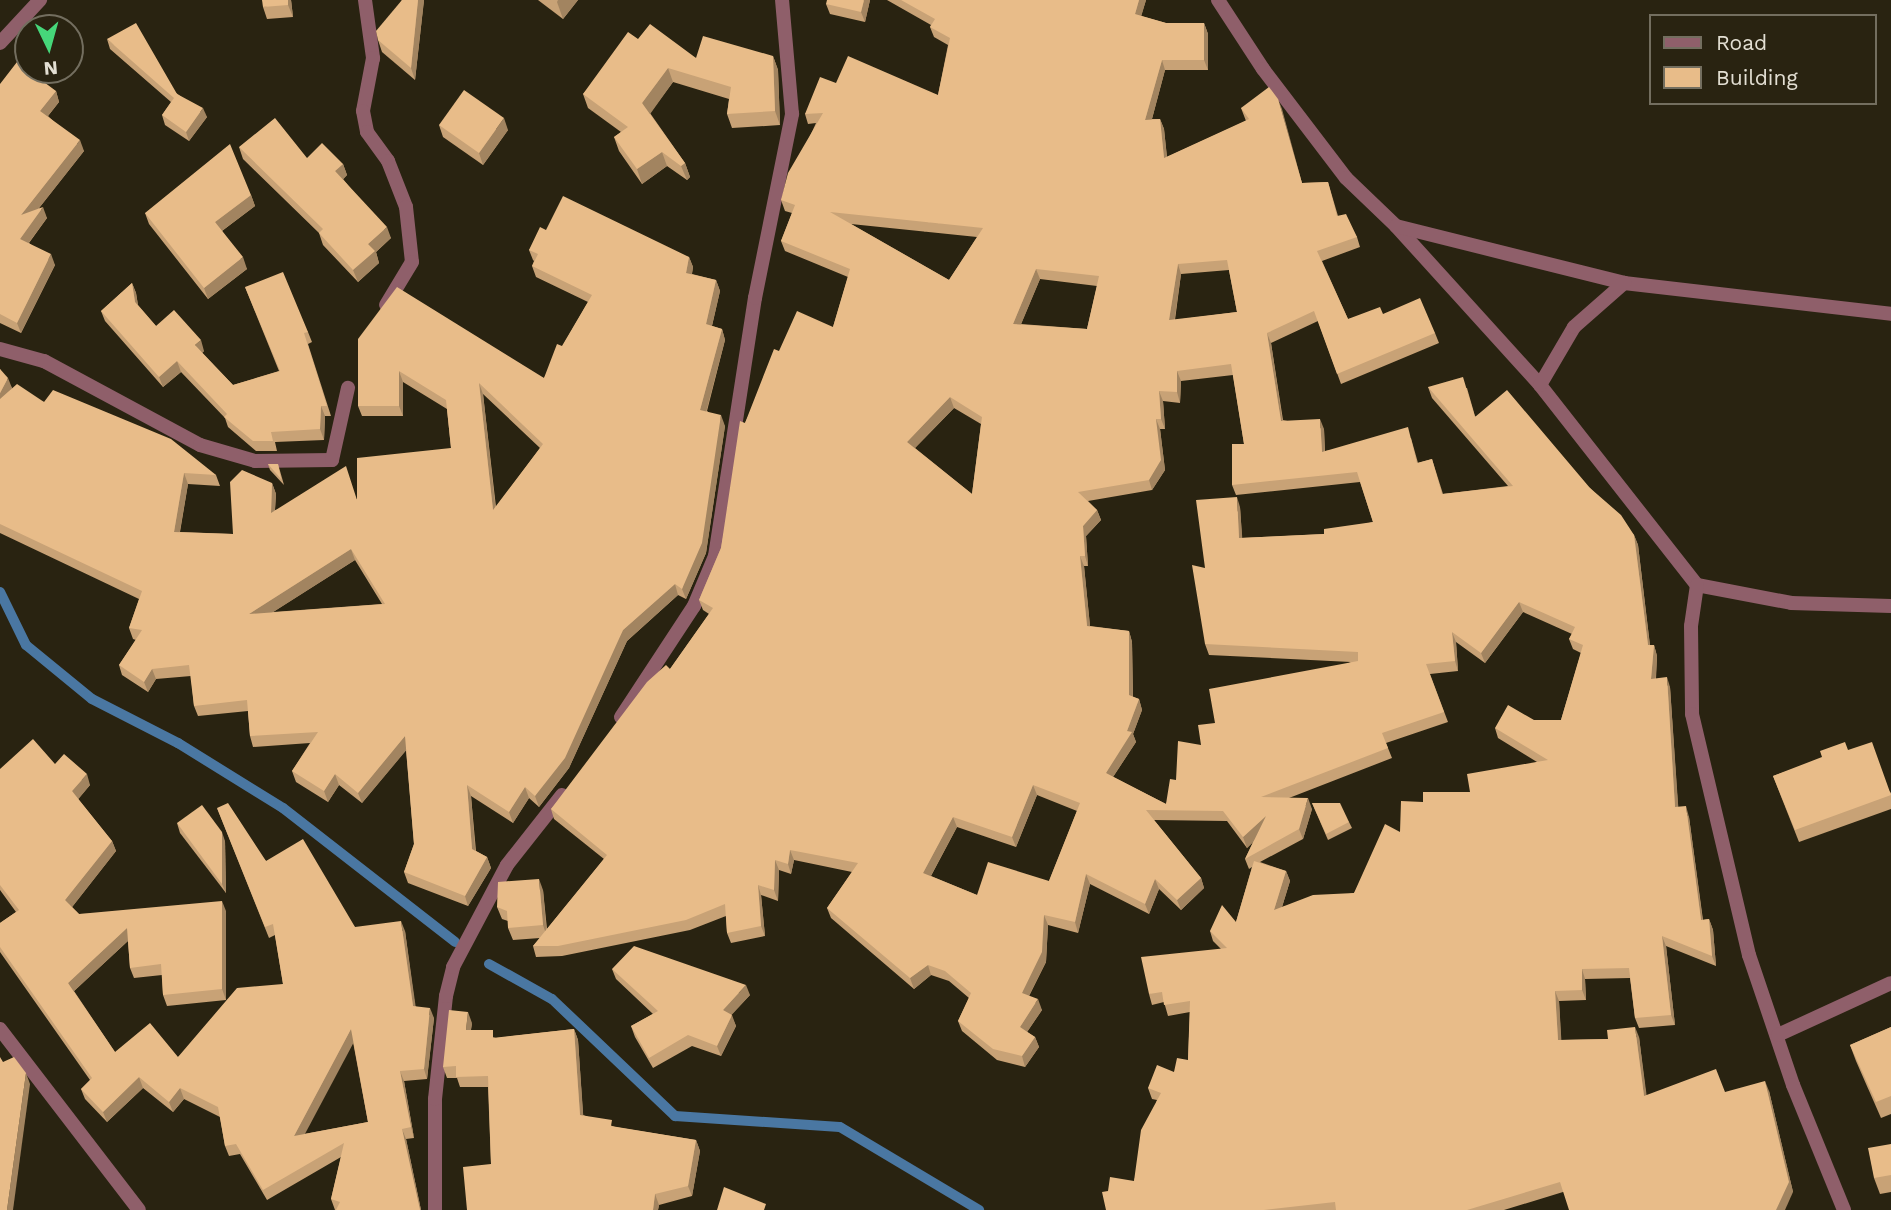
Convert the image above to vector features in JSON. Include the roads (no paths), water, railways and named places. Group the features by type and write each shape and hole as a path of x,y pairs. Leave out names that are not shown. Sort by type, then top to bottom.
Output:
{"street":[{"path":"0,43 40,0"},
{"path":"365,0 373,58 363,111 367,132 388,161 406,207 412,262 384,307"},
{"path":"610,732 694,606 715,556 755,298 792,114 782,0"},
{"path":"1218,0 1262,69 1346,178 1396,226 1540,385 1697,585 1791,603 1891,606"},
{"path":"1396,226 1624,283 1891,314"},
{"path":"1540,385 1574,327 1624,283"},
{"path":"0,349 44,361 200,445 255,461 332,460 348,388"},
{"path":"1697,585 1691,626 1692,714 1749,955 1793,1085 1844,1210"},
{"path":"435,1210 435,1099 446,996 453,967 507,865 570,784"},
{"path":"1778,1035 1891,983"},
{"path":"0,1029 139,1210"}],"waterway":[{"path":"0,592 26,645 92,699 178,743 283,808 455,942"},
{"path":"489,964 552,999 675,1116 840,1127 979,1210"}]}
